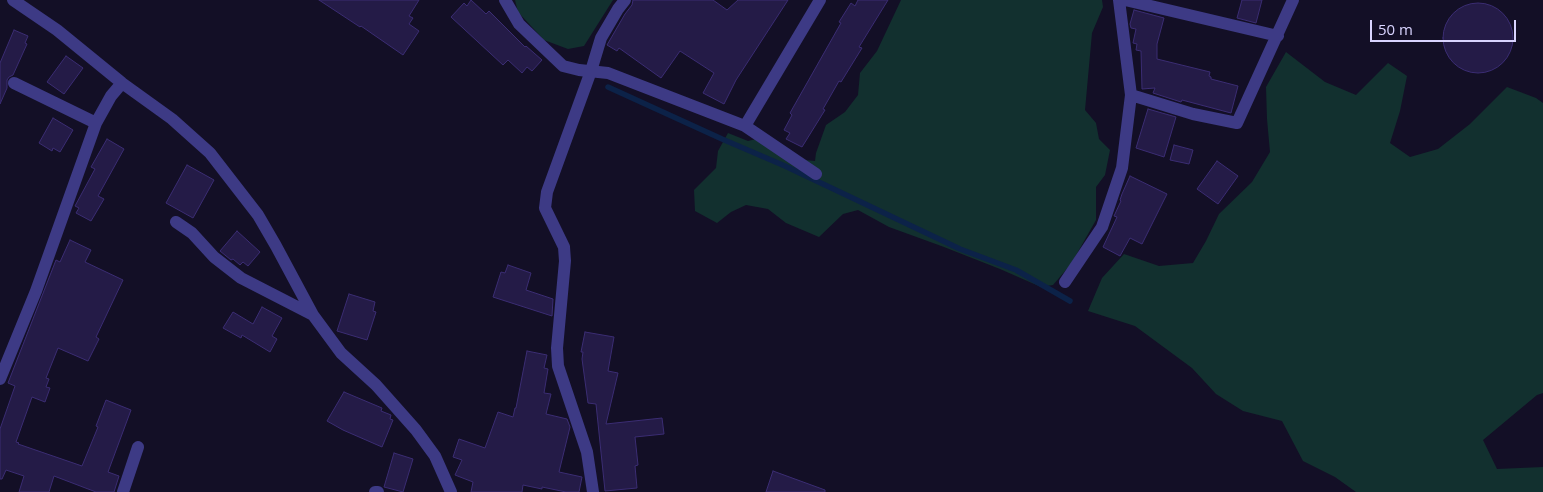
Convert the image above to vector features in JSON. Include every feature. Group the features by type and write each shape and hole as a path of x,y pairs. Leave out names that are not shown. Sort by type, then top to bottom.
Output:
{"street":[{"path":"13,0 57,30 122,83 172,119 210,153 258,215 313,315 341,353 376,385 416,430 435,456 451,492"},
{"path":"505,0 519,24 563,66 608,73 745,126 816,174"},
{"path":"593,492 588,452 558,366 557,348 565,261 564,248 545,208 547,192 601,38 618,8 625,0"},
{"path":"745,126 820,0"},
{"path":"1065,282 1102,226 1122,168 1131,95 1119,0"},
{"path":"1125,0 1278,36"},
{"path":"1131,95 1193,114 1237,123 1294,0"},
{"path":"14,83 96,122"},
{"path":"0,379 36,290 96,122 111,96 122,83"},
{"path":"176,222 192,233 214,256 241,278 313,315"},
{"path":"123,492 138,447"}],"green space":[{"path":"515,0 613,0 584,46 568,49 544,40 518,12"},
{"path":"901,0 1102,0 1103,7 1092,33 1085,110 1096,123 1099,139 1110,150 1105,175 1096,187 1096,220 1071,264 1053,285 1041,287 1000,269 889,227 858,210 843,214 819,237 786,223 768,209 746,205 731,212 717,223 695,211 694,190 716,168 718,151 728,133 748,141 760,138 804,160 815,161 826,125 845,112 858,95 860,73 877,51"},
{"path":"1286,52 1325,82 1356,95 1388,63 1407,76 1400,111 1390,143 1410,157 1438,149 1470,124 1507,87 1536,98 1543,103 1543,393 1537,395 1483,440 1497,469 1543,467 1543,492 1356,492 1335,477 1303,461 1282,421 1243,411 1216,394 1192,368 1135,326 1088,311 1102,278 1124,254 1159,266 1193,263 1219,214 1252,182 1270,152 1266,87"}],"building":[{"path":"319,0 419,0 409,16 413,18 409,24 419,31 403,55"},
{"path":"471,0 486,14 489,11 525,47 542,60 532,71 527,67 522,73 508,60 503,65 451,17 464,3 467,6"},
{"path":"633,0 713,0 727,10 738,0 788,0 736,80 724,104 703,93 714,73 680,51 661,78 619,48 617,51 607,45 632,5"},
{"path":"858,0 888,0 859,47 862,48 841,82 839,81 823,109 825,110 802,147 786,139 790,133 784,130 792,115 790,113 841,23 839,22 851,3 855,6"},
{"path":"1242,0 1262,0 1256,23 1237,18"},
{"path":"1478,3 1491,6 1503,13 1510,25 1513,38 1510,51 1503,63 1491,70 1478,73 1465,70 1453,63 1446,51 1443,38 1446,25 1453,13 1465,6"},
{"path":"1134,10 1164,18 1157,44 1157,59 1210,72 1209,76 1211,79 1238,86 1231,113 1182,100 1181,102 1153,93 1155,88 1142,89 1141,51 1136,50 1137,44 1133,43 1136,29 1131,28 1130,24"},
{"path":"14,30 28,36 25,43 27,44 13,75 7,80 7,88 0,104 0,63"},
{"path":"66,56 83,68 64,94 47,82"},
{"path":"1148,109 1176,117 1164,157 1136,148"},
{"path":"53,118 73,130 60,152 53,148 52,151 39,143"},
{"path":"107,139 124,149 98,196 104,199 91,221 76,213 79,208 75,206 95,169 91,167"},
{"path":"1174,145 1193,150 1189,164 1170,160"},
{"path":"1217,161 1238,176 1218,204 1197,189"},
{"path":"187,165 214,180 193,218 166,203"},
{"path":"1130,176 1167,194 1142,244 1130,238 1120,256 1103,247 1117,217 1114,216"},
{"path":"237,231 260,252 248,266 243,262 240,265 220,251"},
{"path":"70,240 91,250 85,262 123,280 96,337 99,339 88,361 58,348 46,378 49,379 46,387 50,388 45,402 32,397 16,442 82,466 98,427 96,426 106,400 131,410 108,472 119,476 114,492 96,492 54,476 49,492 19,492 24,476 6,470 2,479 0,479 0,429 15,386 8,383 56,260 60,262"},
{"path":"508,265 531,273 526,290 553,299 552,316 493,297 501,272 505,273"},
{"path":"349,294 375,302 373,311 376,312 367,340 337,331"},
{"path":"262,307 282,318 272,336 277,339 270,352 242,335 241,338 223,328 233,312 253,324"},
{"path":"585,332 614,337 608,371 618,373 606,424 662,418 664,434 635,437 638,465 635,466 637,488 605,491 596,404 588,403 582,359 583,352 581,352"},
{"path":"527,351 547,355 544,368 548,369 544,393 551,394 546,414 567,419 570,427 559,472 582,477 579,492 566,492 542,487 542,489 523,485 522,492 471,492 473,482 455,475 462,460 453,457 459,439 485,448 498,412 513,417"},
{"path":"344,392 382,408 381,411 391,415 390,419 393,420 382,447 327,421"},
{"path":"394,453 413,459 403,492 384,487"},
{"path":"773,471 825,490 825,492 766,492"}],"waterway":[{"path":"608,87 785,166 960,249 1016,270 1070,301"}]}
